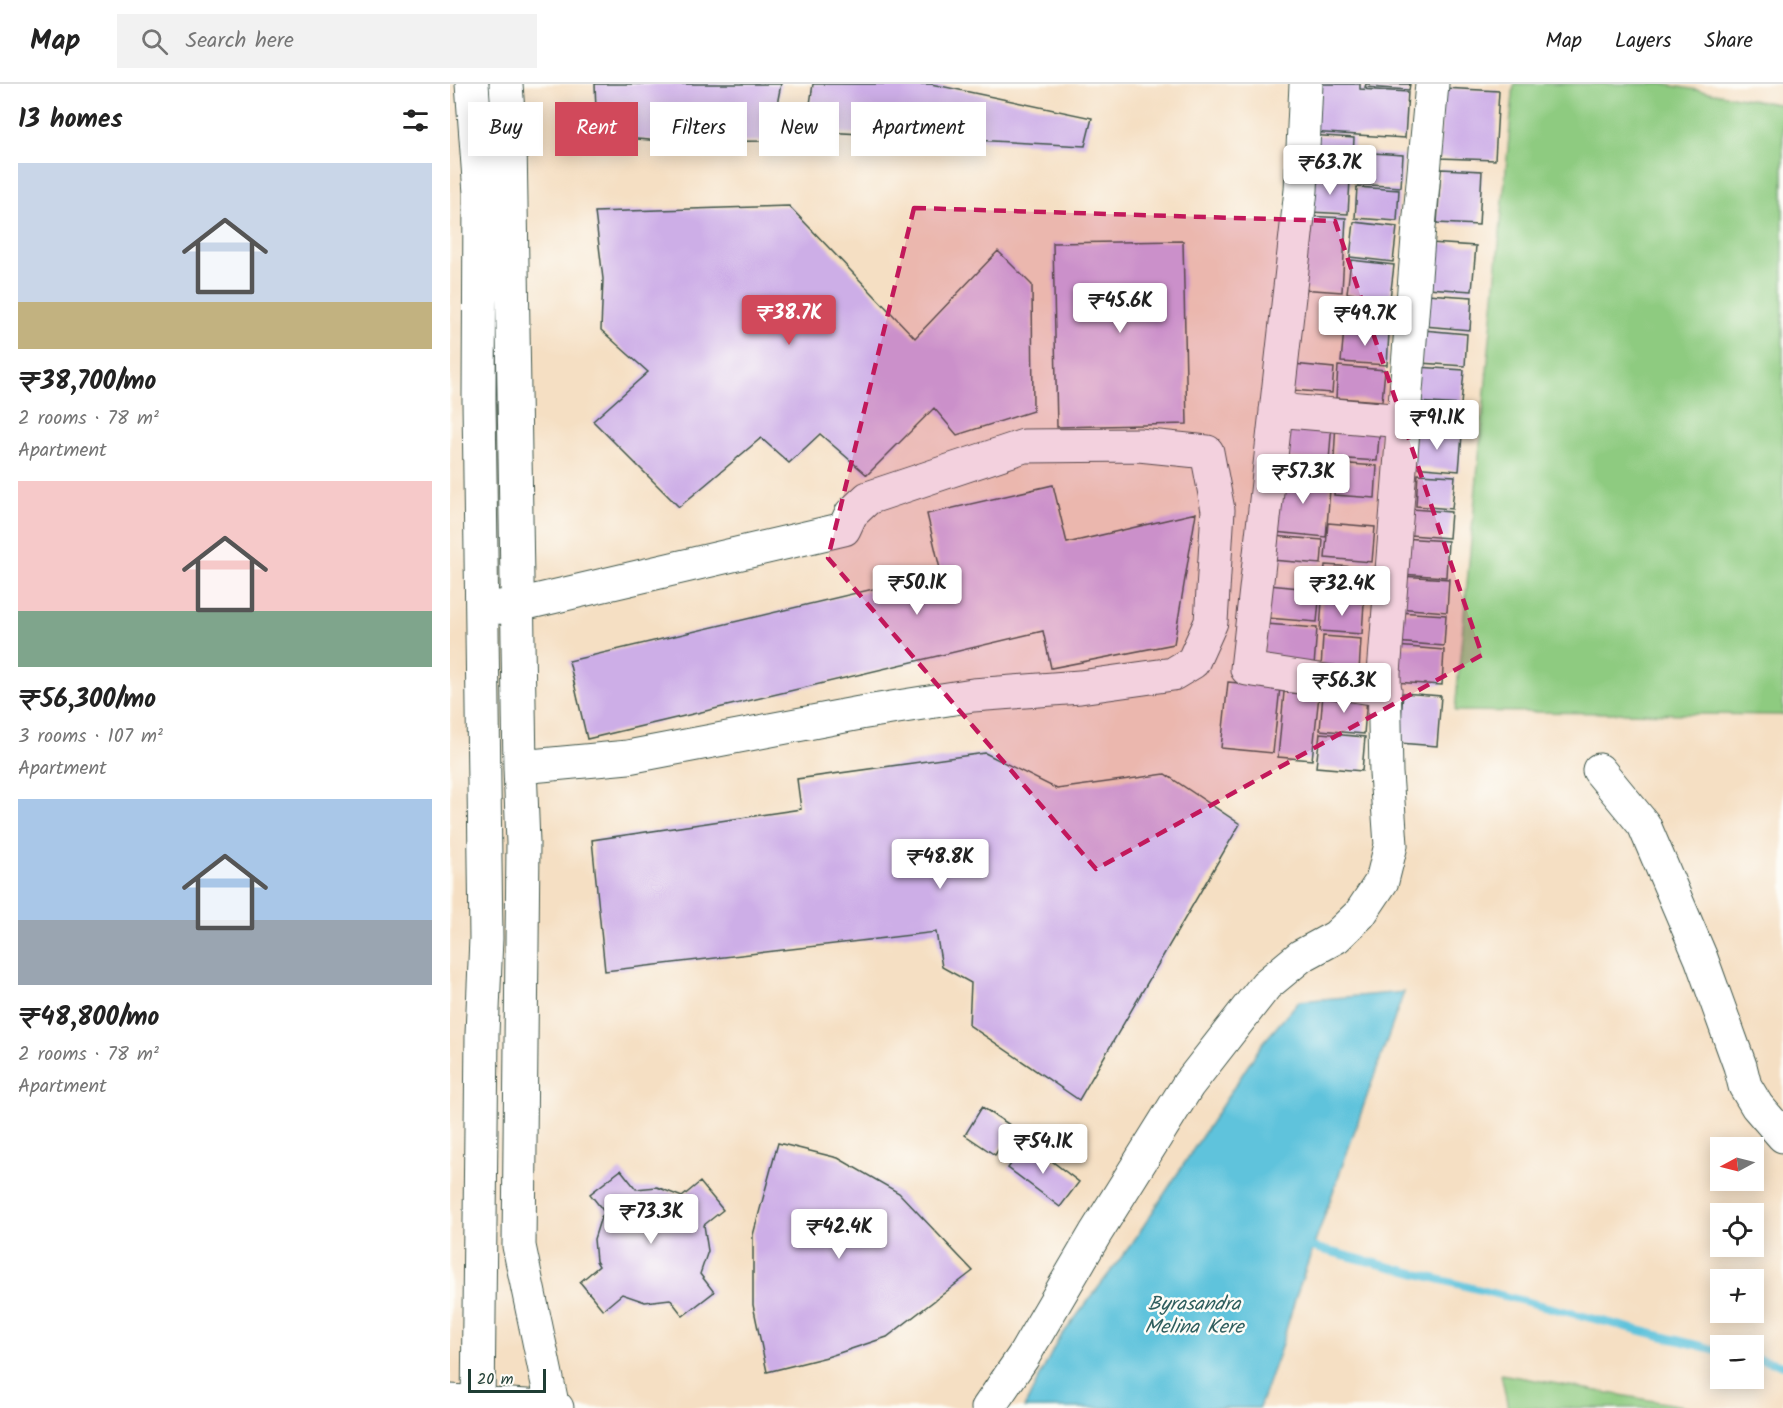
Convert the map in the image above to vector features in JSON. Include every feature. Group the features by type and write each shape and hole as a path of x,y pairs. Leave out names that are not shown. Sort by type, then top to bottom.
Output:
{"street":[{"path":"472,84 480,193 479,401 486,938 469,1404 554,1408 519,1246 523,843 510,141 506,84"},
{"path":"1306,84 1301,190 1247,669 1385,690"},
{"path":"988,1408 1023,1357 1095,1234 1188,1086 1266,985 1301,956 1336,937 1360,914 1382,881 1391,845 1386,773 1385,690 1403,421 1432,84"},
{"path":"1276,410 1403,421"},
{"path":"482,609 518,605 844,529 851,514 868,498 1024,446 1139,444 1207,452 1218,510 1211,622 1193,662 1173,674 1080,687 973,696 849,715 628,757 520,767"},
{"path":"1599,770 1644,825 1701,958 1745,1086 1757,1106 1783,1136"}],"highlighted area":[{"path":"914,208 1335,221 1482,655 1096,869 828,558"}],"green space":[{"path":"1514,84 1662,84 1783,105 1783,715 1455,711"},
{"path":"1501,1374 1694,1408 1508,1408"}],"water":[{"name":"Byrasandra Melina Kere","path":"1404,992 1296,1296 1259,1408 1024,1408 1057,1342 1133,1242 1262,1044 1299,1001"}],"building":[{"path":"595,84 781,84 778,102 759,102 759,141 747,141 747,102 650,102 650,140 638,139 638,102 596,102"},
{"path":"813,84 931,84 1092,118 1085,146 986,141 986,102 851,102 851,133 839,133 839,102 810,102"},
{"path":"1314,84 1360,84 1360,89 1408,92 1405,138 1310,132"},
{"path":"1366,84 1410,84 1409,90 1365,87"},
{"path":"1443,88 1499,91 1495,160 1439,158"},
{"path":"1309,135 1354,138 1352,175 1307,172"},
{"path":"1358,152 1403,155 1401,187 1356,184"},
{"path":"1441,169 1482,171 1479,225 1437,223"},
{"path":"1312,177 1350,180 1348,214 1310,212"},
{"path":"1357,187 1399,190 1397,221 1355,218"},
{"path":"789,206 915,338 998,251 1032,285 1033,411 957,435 934,408 867,475 820,434 789,463 761,438 679,507 593,421 648,372 601,330 603,279 595,212"},
{"path":"1304,216 1346,218 1342,292 1300,289"},
{"path":"1354,222 1397,227 1393,262 1350,257"},
{"path":"1183,241 1187,424 1057,427 1053,243"},
{"path":"1430,243 1476,246 1472,291 1427,288"},
{"path":"1351,260 1394,265 1390,299 1347,293"},
{"path":"1426,294 1472,297 1470,330 1424,326"},
{"path":"1344,298 1389,301 1387,329 1342,325"},
{"path":"1344,329 1389,333 1387,365 1341,362"},
{"path":"1423,330 1467,334 1465,366 1420,363"},
{"path":"1293,364 1334,368 1332,393 1291,390"},
{"path":"1338,366 1385,370 1382,401 1336,398"},
{"path":"1418,367 1464,370 1461,405 1416,402"},
{"path":"1285,418 1332,422 1329,461 1282,457"},
{"path":"1336,422 1380,425 1377,461 1334,458"},
{"path":"1414,432 1462,435 1459,471 1412,467"},
{"path":"1336,463 1377,466 1375,498 1334,495"},
{"path":"1279,474 1331,478 1326,537 1274,532"},
{"path":"1418,474 1455,476 1452,509 1416,506"},
{"path":"1053,485 1067,543 1196,513 1174,644 1051,668 1043,631 587,739 569,661 941,573 927,514"},
{"path":"1412,509 1451,512 1449,538 1410,535"},
{"path":"1328,523 1375,527 1372,562 1325,558"},
{"path":"1273,536 1323,540 1321,564 1271,560"},
{"path":"1402,538 1448,541 1446,577 1400,574"},
{"path":"1325,565 1369,568 1367,599 1323,596"},
{"path":"1400,576 1449,579 1447,612 1397,608"},
{"path":"1269,585 1320,590 1317,622 1267,618"},
{"path":"1322,600 1364,603 1362,634 1320,631"},
{"path":"1397,612 1446,615 1444,646 1395,642"},
{"path":"1266,624 1317,628 1314,666 1263,662"},
{"path":"1323,636 1361,639 1359,671 1321,668"},
{"path":"1396,646 1444,650 1442,685 1393,682"},
{"path":"1228,682 1280,687 1273,753 1221,748"},
{"path":"1284,692 1319,695 1312,760 1278,757"},
{"path":"1403,693 1441,696 1437,746 1399,743"},
{"path":"1323,694 1367,698 1364,734 1320,730"},
{"path":"1320,733 1365,737 1362,771 1316,767"},
{"path":"985,753 1057,789 1165,774 1240,824 1079,1100 969,1025 971,983 942,967 936,932 605,971 592,840 801,809 797,779"},
{"path":"982,1107 1013,1127 995,1155 965,1135"},
{"path":"1027,1142 1079,1182 1060,1207 1008,1168"},
{"path":"778,1143 838,1158 899,1193 973,1271 887,1337 827,1357 767,1372 753,1305 753,1235"},
{"path":"621,1170 636,1189 657,1187 682,1197 700,1182 723,1210 704,1225 708,1251 700,1274 714,1292 683,1316 670,1299 645,1302 622,1294 603,1310 580,1282 599,1266 596,1261 594,1239 601,1217 605,1213 590,1194"}],"waterway":[{"path":"1304,1245 1710,1348"},
{"path":"1764,1360 1783,1365"}]}
